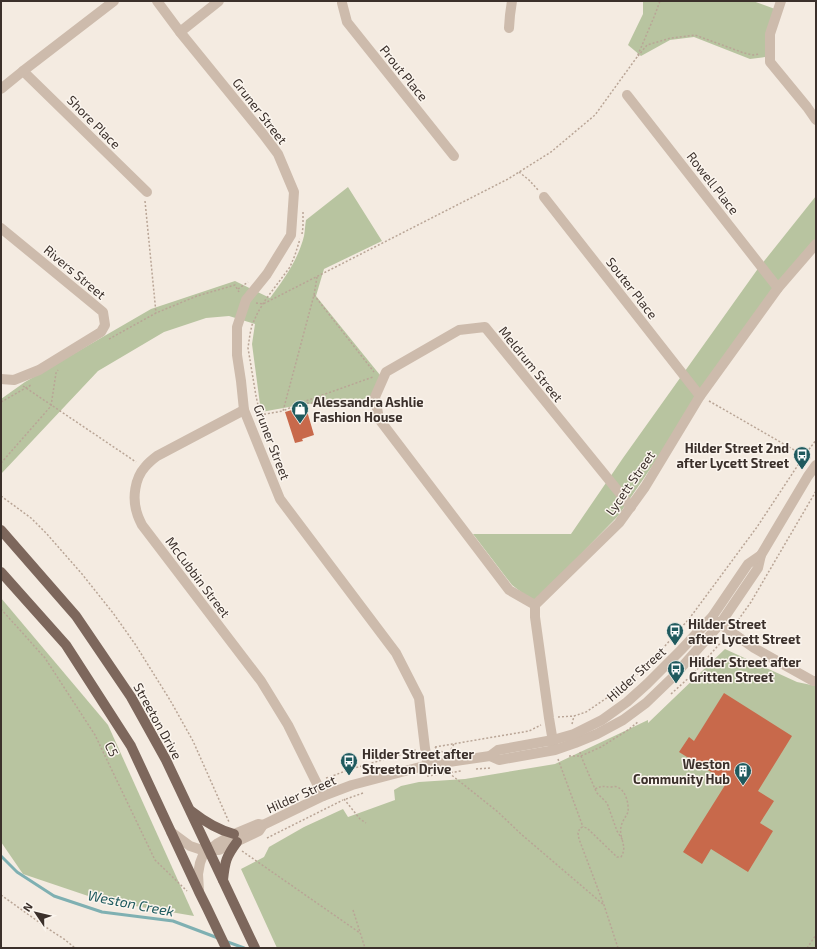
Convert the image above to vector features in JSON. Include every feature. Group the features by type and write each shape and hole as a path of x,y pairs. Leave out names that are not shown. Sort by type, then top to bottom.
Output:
{"main road":[{"name":"Streeton Drive","path":"1,530 76,616 131,697 166,760 255,948"},
{"path":"1,572 66,645 131,746 226,948"},
{"path":"190,810 204,822 238,842 227,856 223,881"}],"street":[{"path":"1,89 23,70 114,1"},
{"name":"Gruner Street","path":"156,1 278,154 294,192 291,235 267,274 246,300 237,327 237,355 244,410 280,499 396,653 419,698 428,765"},
{"path":"180,32 220,1"},
{"name":"Prout Place","path":"342,1 347,22 454,156"},
{"path":"509,28 512,1"},
{"path":"781,1 770,34 770,62 816,120"},
{"name":"Shore Place","path":"23,70 147,192"},
{"name":"Rowell Place","path":"627,95 778,288"},
{"name":"Souter Place","path":"544,196 700,396"},
{"name":"Rivers Street","path":"1,228 102,312 105,325 101,332 39,370 14,380 1,379"},
{"name":"Lycett Street","path":"535,605 618,523 631,507 645,487 700,396 778,288 816,244"},
{"name":"Meldrum Street","path":"535,605 509,590 379,419 376,397 386,372 459,330 484,327 631,507"},
{"name":"McCubbin Street","path":"244,410 157,456 144,468 136,486 135,498 137,514 142,524 261,681 288,725 323,796"},
{"name":"Hilder Street","path":"208,850 218,843 238,842 258,824 263,825 323,796 343,794 352,786 428,765 490,756 499,760 557,749 574,738 597,734 623,720 646,703 672,678 758,568 761,555 810,473 813,462"},
{"path":"535,605 535,617 549,718 557,749"},
{"path":"716,621 754,648 813,681 816,681"},
{"path":"171,832 190,846 208,850"},
{"path":"199,892 198,874 200,863 203,855 208,850"}],"path":[{"path":"637,57 660,1"},
{"path":"109,339 156,313 197,296 235,285 246,300 263,304 508,179 551,152 594,114 647,45 670,38 695,35 744,53 754,55 770,51"},
{"path":"519,172 544,196"},
{"path":"147,192 145,202 156,313"},
{"path":"263,430 248,348 250,334 258,312 290,267 300,242 303,227 303,208"},
{"path":"283,411 314,295 317,277"},
{"path":"237,289 248,282"},
{"path":"260,416 283,411 300,403 377,376 314,295"},
{"path":"1,463 51,406 56,373 59,369 52,372"},
{"path":"14,380 144,468"},
{"path":"1,402 32,384"},
{"path":"700,396 813,462"},
{"path":"300,403 377,403"},
{"path":"315,781 412,750 529,731 542,724 549,718 574,716 586,712 612,695 648,666 689,619 757,527 816,440"},
{"path":"1,496 30,518 47,534 82,574 131,638 170,700 193,741 238,842 238,854"},
{"name":"C5","path":"1,609 45,658 96,735 156,860 186,890"},
{"path":"574,716 572,724 574,738 581,756 597,793 608,803 617,831 622,839"},
{"path":"435,747 439,751 448,753 454,744"},
{"path":"557,749 558,758 583,827 587,828 617,857 620,857 624,852 620,828 628,810 625,794 615,786 602,786 595,789"},
{"path":"568,756 581,756"},
{"path":"475,769 491,768"},
{"path":"428,776 462,771"},
{"path":"449,773 498,812 521,834 604,905"},
{"path":"262,840 343,794 366,792"},
{"path":"343,794 360,819 366,823"},
{"path":"583,827 579,830 578,839 604,905 618,948"},
{"path":"238,842 360,933"},
{"path":"1,895 75,948"},
{"path":"353,910 365,948"},
{"path":"808,948 816,935"}],"green space":[{"path":"643,1 753,1 775,9 766,32 765,57 750,59 694,37 670,40 641,56 628,45 643,14"},
{"path":"348,187 382,241 324,269 316,296 380,375 372,402 306,404 261,412 252,344 255,324 229,316 206,318 164,332 98,371 1,474 1,399 25,382 151,309 235,281 270,298 298,253 304,236 306,220"},
{"path":"816,196 816,239 774,288 618,516 534,602 512,585 473,534 571,534 623,458 757,270"},
{"path":"1,598 108,725 194,916 100,900 23,874 1,842"},
{"path":"725,649 797,682 816,686 816,948 277,948 241,869 264,857 269,847 304,827 343,809 348,817 395,800 394,790 401,786 419,782 465,779 555,764 648,720 648,723"}],"building":[{"name":"Alessandra Ashlie Fashion House","path":"302,407 303,412 307,411 314,435 302,439 303,441 295,443 285,412"},
{"name":"Weston Community Hub","path":"724,693 792,736 758,791 774,801 760,823 773,831 748,872 711,849 702,864 683,852 727,782 679,752 689,737 694,741"}],"waterway":[{"name":"Weston Creek","path":"1,856 17,872 54,896 102,912 173,921 218,938"},
{"name":"Weston Creek","path":"225,941 244,948"}],"place":[{"name":"Alessandra Ashlie Fashion House","path":"300,424"},
{"name":"Hilder Street 2nd after Lycett Street","path":"802,470"},
{"name":"Hilder Street after Lycett Street","path":"675,646"},
{"name":"Hilder Street after Gritten Street","path":"676,684"},
{"name":"Hilder Street after Streeton Drive","path":"349,776"},
{"name":"Weston Community Hub","path":"743,786"}]}
